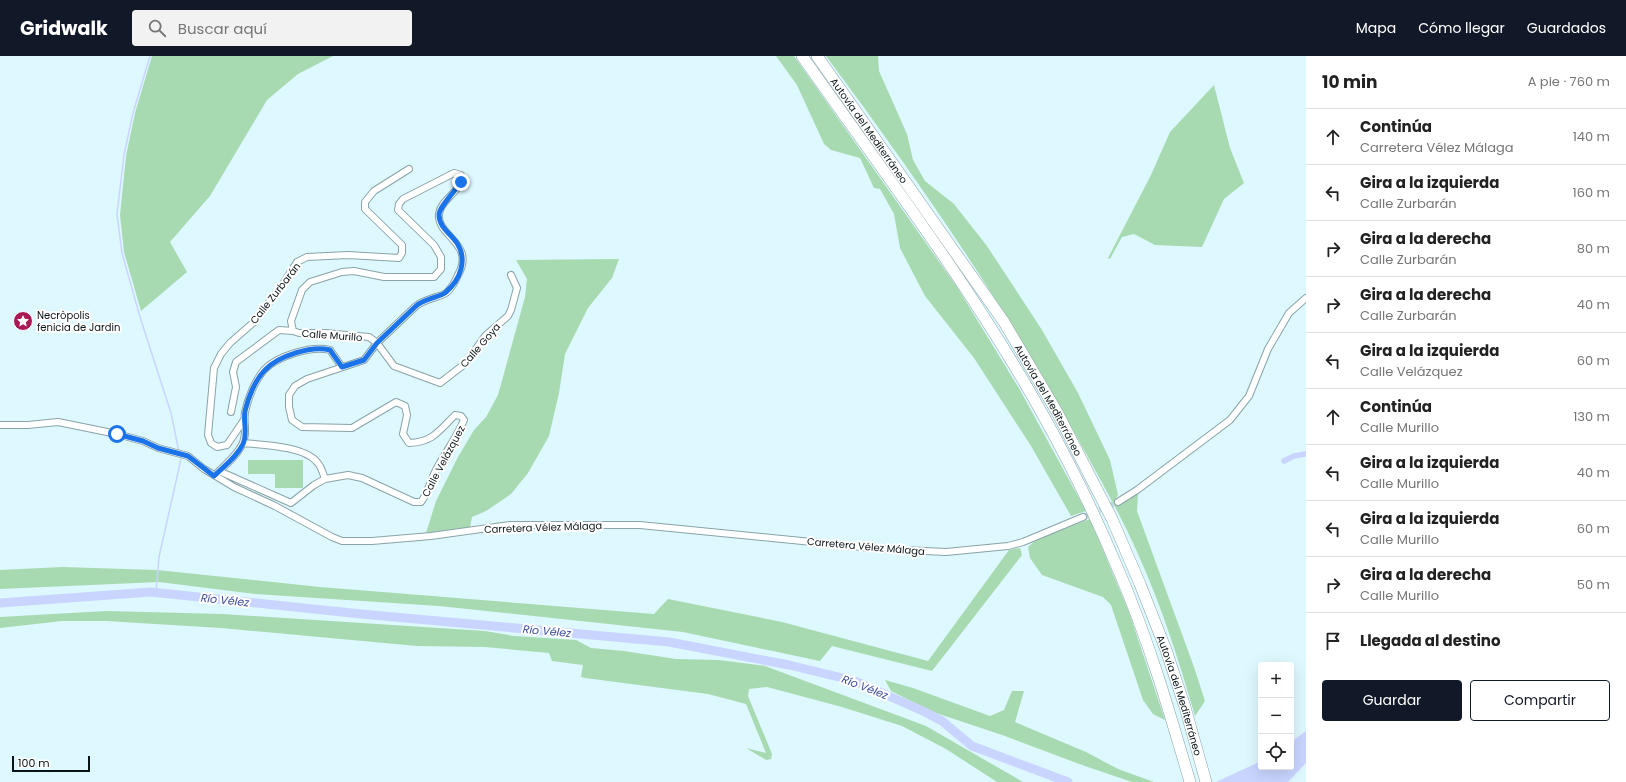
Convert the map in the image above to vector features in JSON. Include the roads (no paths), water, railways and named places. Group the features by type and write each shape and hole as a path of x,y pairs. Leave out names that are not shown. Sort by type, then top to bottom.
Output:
{"highway":[{"name":"Autovía del Mediterráneo","path":"802,56 936,244 997,336 1044,416 1086,499 1119,570 1169,710 1190,782"},
{"name":"Autovía del Mediterráneo","path":"817,56 1004,322 1057,412 1112,519 1140,584 1166,650 1185,707 1206,782"}],"street":[{"name":"Calle Zurbarán","path":"342,367 330,350 320,348 290,355 278,361 265,370 253,388 244,420 227,445 217,447 211,443 208,435 214,368 221,354 230,343 254,322 283,284 297,262 307,257 348,255 399,258 402,253 402,246 365,209 365,202 374,191 408,169"},
{"name":"Calle Murillo","path":"231,412 236,387 233,372 236,362 280,330 293,330 299,333 325,333 369,337 377,343 422,301 445,294 453,285 462,268 462,252 457,242 445,230 440,221 439,214 442,206 455,192 461,182 461,175 454,173 403,199 399,204 398,210 434,245 441,257 441,270 434,277 384,277 354,271 342,272 310,282 302,290 293,315 291,321 293,330"},
{"name":"Calle Goya","path":"377,343 394,366 440,383 466,363 485,336 494,326 508,316 512,310 517,288 511,275"},
{"path":"1118,502 1137,490 1230,420 1249,396 1268,349 1280,327 1289,313 1306,298"},
{"name":"Calle Velázquez","path":"325,479 348,475 355,476 414,502 421,502 427,494 435,472 456,437 464,420 461,416 455,415 429,440 409,443 403,434 407,415 405,406 396,402 352,428 302,427 292,420 289,407 289,395 295,386 307,379 364,360 377,343"},
{"name":"Calle Zurbarán","path":"214,476 235,457 243,443 246,428 244,420"},
{"name":"Carretera Vélez Málaga","path":"0,425 28,425 58,422 117,434 143,441 158,448 188,456 214,476 275,506 332,537 342,540 354,541 431,536 510,525 640,525 882,549 946,552 1008,546 1023,542 1083,517"},
{"path":"219,471 291,503 314,485 325,479 317,462 303,452 265,445 243,443"}],"water":[{"path":"1306,731 1306,763 1288,782 1216,782 1258,762 1258,770 1294,770 1294,740"}],"waterway":[{"path":"150,56 133,113 124,155 117,214 122,253 140,317 171,413 179,452"},
{"path":"1284,461 1294,456 1306,454"},
{"path":"156,593 159,557 181,459 180,455"},
{"name":"Río Vélez","path":"0,603 151,592 361,614 669,642 789,665 855,681 942,721 972,746 1068,782"}],"tunnel":[{"path":"1083,517 1118,502"}],"place":[{"name":"Necròpolis fenicia de Jardin","path":"23,321"}]}
